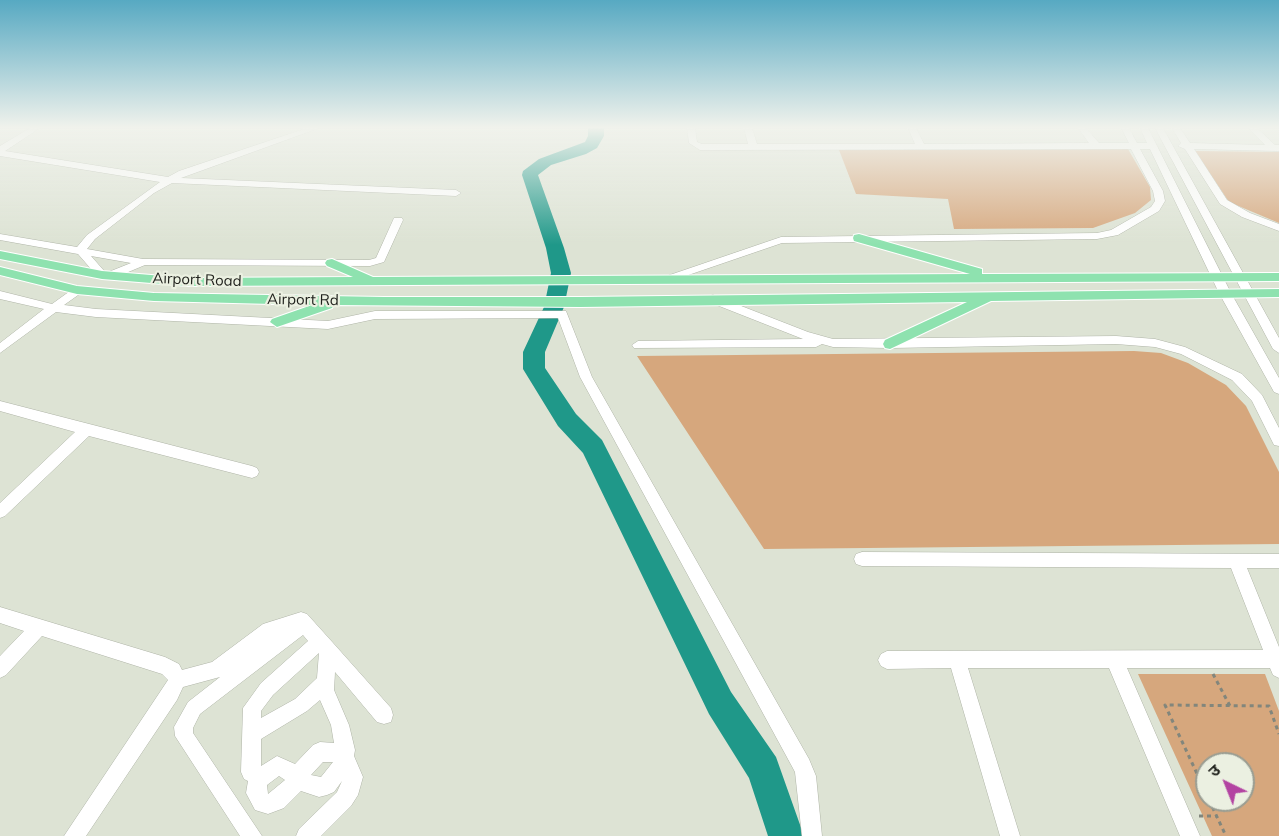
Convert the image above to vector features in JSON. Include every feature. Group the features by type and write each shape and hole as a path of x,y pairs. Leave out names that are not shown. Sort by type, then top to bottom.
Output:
{"main road":[{"path":"860,238 994,277"},
{"name":"Airport Road","path":"0,255 106,276 188,282 1279,277"},
{"path":"332,263 374,281"},
{"name":"Airport Rd","path":"0,271 77,290 182,298 337,301 387,308 713,299 1248,293"},
{"path":"1248,293 1279,293"},
{"path":"890,344 992,295"},
{"path":"277,322 337,301"}],"street":[{"path":"92,167 167,180 456,193"},
{"path":"81,251 91,237 167,180 204,167"},
{"path":"665,280 772,241 1098,236 1114,233 1155,209 1160,201 1158,190 1145,167"},
{"path":"1165,167 1225,293 1279,389"},
{"path":"1182,167 1279,349"},
{"path":"1200,167 1216,194 1231,208 1279,228"},
{"path":"1158,190 1176,190"},
{"path":"1195,192 1216,194"},
{"path":"0,237 143,262 370,263 380,260 398,220"},
{"path":"81,251 106,276 143,262"},
{"path":"0,349 77,290"},
{"path":"0,295 54,308 96,314 277,322 335,324 368,316 387,308 557,313 564,316 572,344 586,377 802,766 806,776 812,836"},
{"path":"713,299 804,335 833,343"},
{"path":"638,345 1138,340 1185,351 1237,377 1249,387 1279,441"},
{"path":"1249,387 1279,389"},
{"path":"0,406 252,472"},
{"path":"0,512 86,430"},
{"path":"862,560 1279,561"},
{"path":"887,660 1204,659 1277,664 1236,561"},
{"path":"0,615 165,666 173,670 177,680 171,694 74,836"},
{"path":"177,680 216,670 269,630 301,620 384,716"},
{"path":"252,836 184,736 183,727 194,708 305,624"},
{"path":"0,669 39,627"},
{"path":"306,836 344,799 351,788 353,777 344,757 343,735 324,684 324,646"},
{"path":"251,772 252,708 258,698 324,646"},
{"path":"1114,659 1190,836"},
{"path":"957,660 1010,836"},
{"path":"251,734 301,705 324,684"},
{"path":"320,752 332,752 344,757 339,770 327,784 319,788 297,778 310,760 320,752"}],"path":[{"path":"1204,659 1230,706"},
{"path":"1195,769 1165,705 1269,706 1279,734"},
{"path":"1215,812 1226,836"}],"shaded area":[{"path":"846,167 1138,167 1150,187 1151,200 1135,213 1093,228 954,229 948,199 856,194"},
{"path":"1206,167 1279,167 1279,223 1229,202"},
{"path":"1134,351 1161,353 1188,363 1226,385 1246,406 1279,472 1279,544 764,549 637,356"},
{"path":"1138,674 1265,674 1279,711 1279,836 1212,836 1201,812 1255,812 1255,752 1195,752 1195,799"}],"waterway":[{"path":"537,167 531,171 530,175 555,248 561,273 554,307 534,352 534,369 567,420 593,447 720,703 764,769 786,836"}]}
